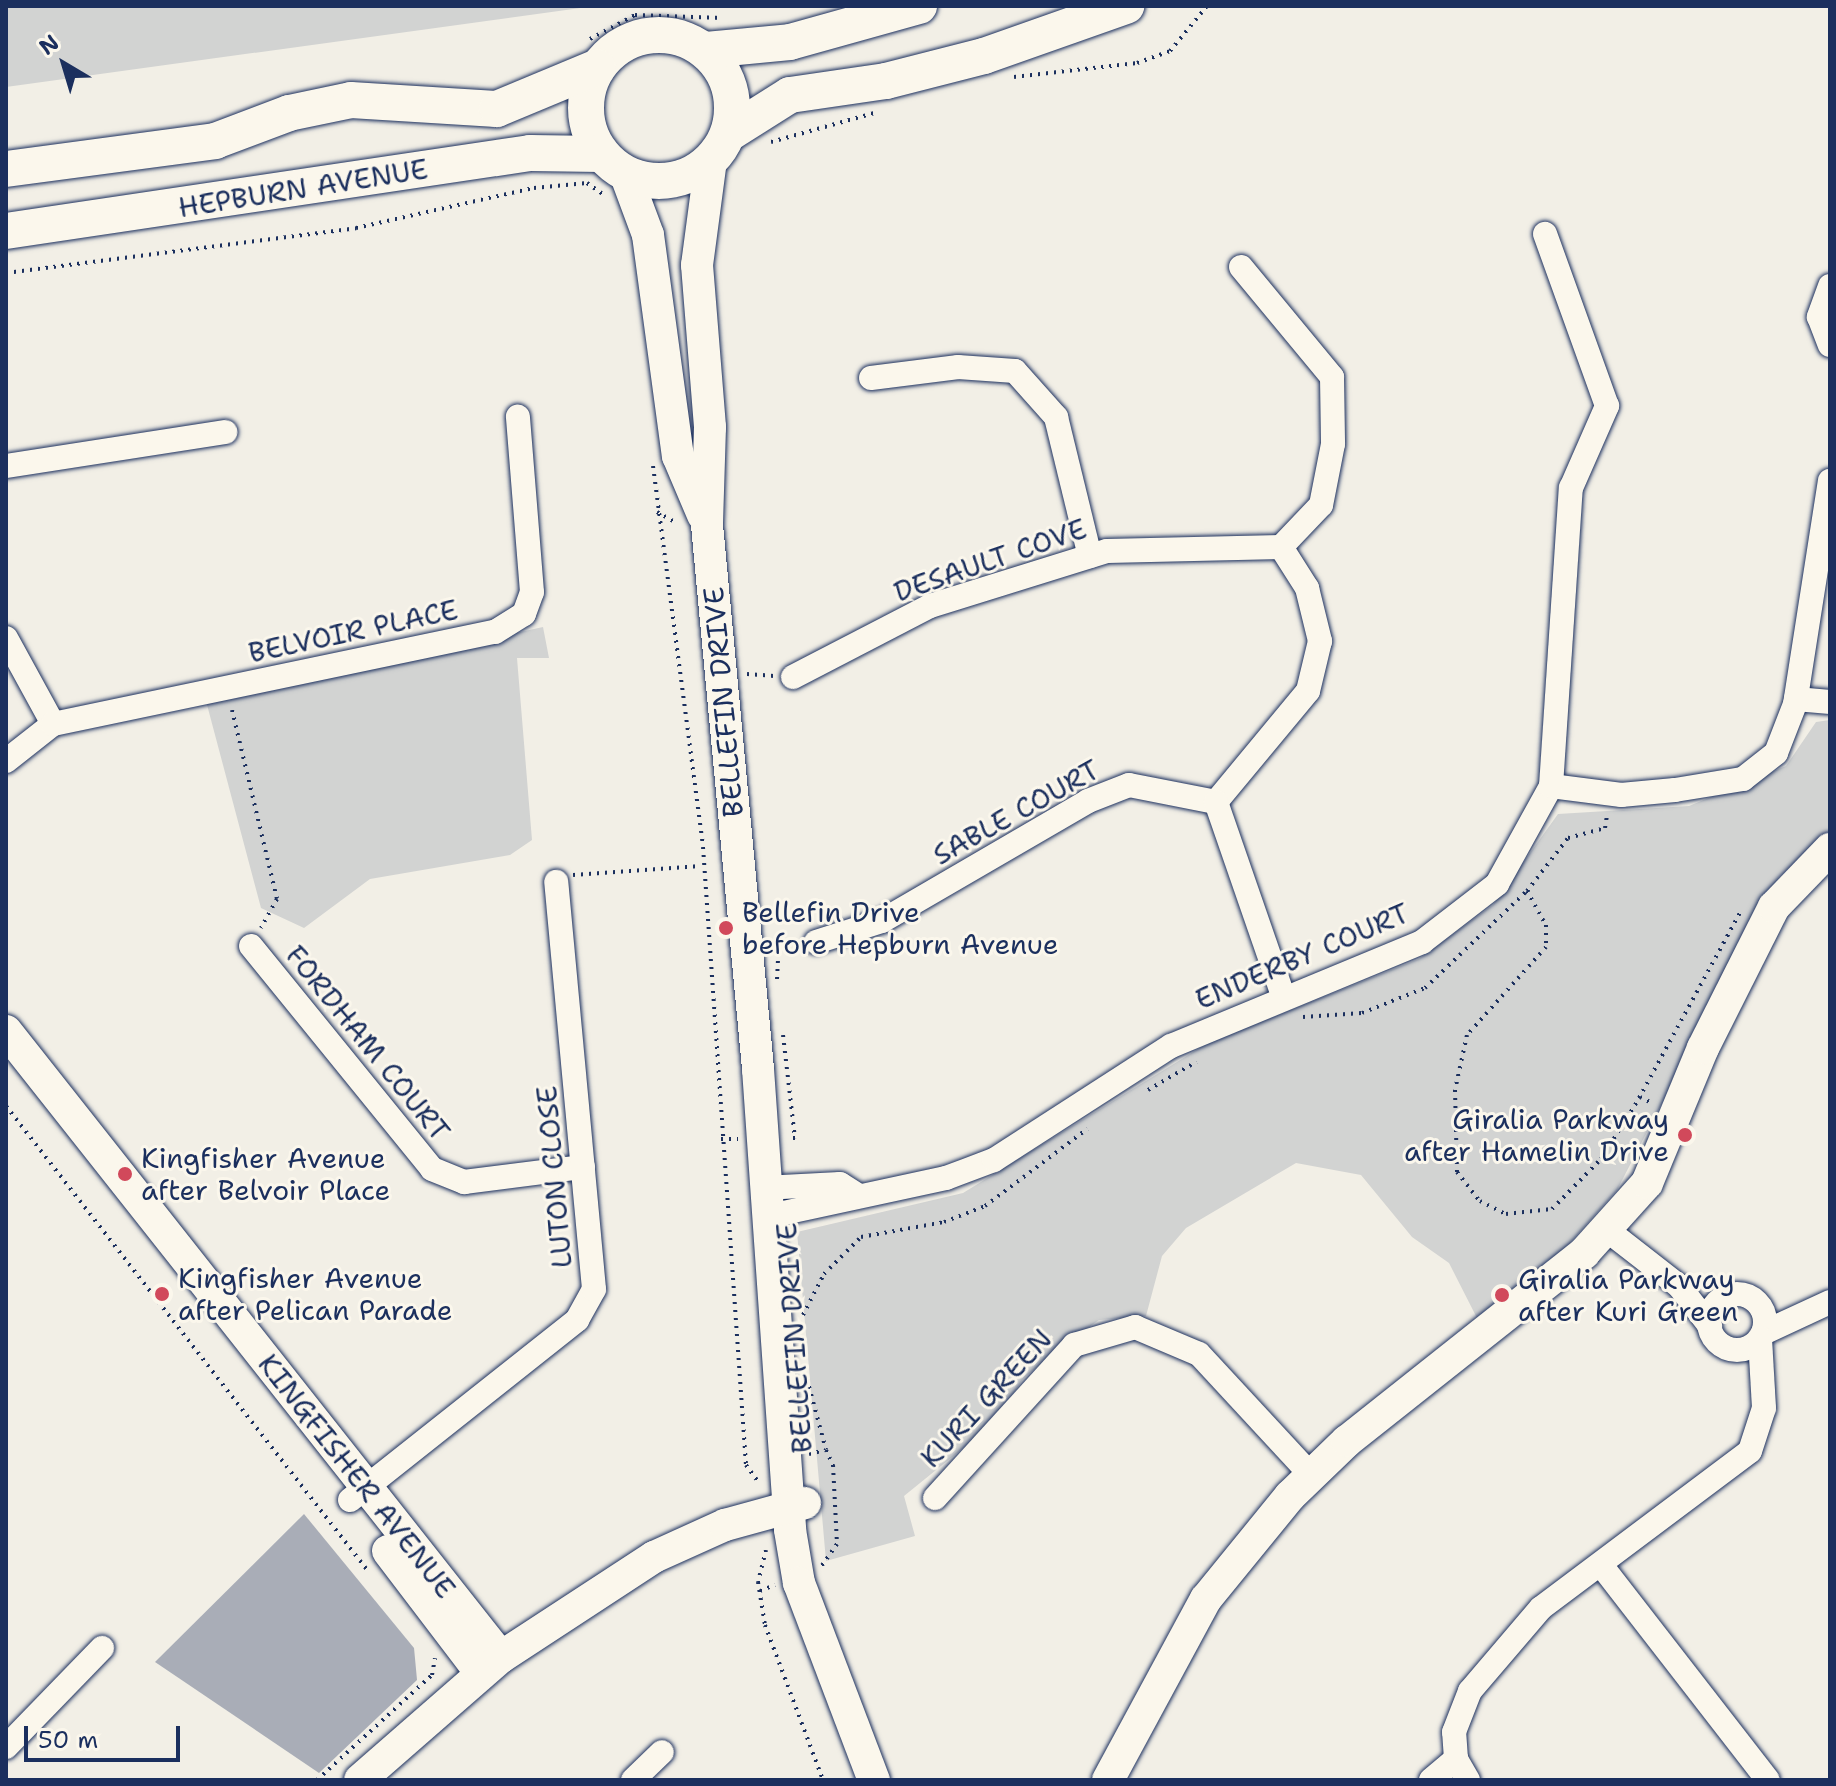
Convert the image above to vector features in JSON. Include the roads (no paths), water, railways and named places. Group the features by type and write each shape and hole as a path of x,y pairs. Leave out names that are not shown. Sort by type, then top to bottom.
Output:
{"main road":[{"path":"706,50 790,42 919,6"},
{"path":"590,55 586,96 588,126 614,177 655,181 685,176 731,147 790,95 984,56 1126,6"},
{"path":"6,169 215,141 289,113 351,100 497,109 590,55 648,35 679,36 706,50 725,75 733,104 731,147"},
{"name":"HEPBURN AVENUE","path":"6,231 530,153 614,177"}],"street":[{"name":"BELLEFIN DRIVE","path":"731,147 697,265 710,427 707,525 758,1069 804,1455 782,1514 805,1573 811,1613 874,1780"},
{"name":"BELLEFIN DRIVE","path":"614,177 648,231 678,456 707,525"},
{"name":"ENDERBY COURT","path":"774,1202 840,1184 856,1194 946,1178 994,1160 1171,1046 1283,996 1422,942 1497,884 1551,786 1571,488 1607,406 1545,234"},
{"path":"1241,267 1332,377 1333,444 1321,505 1281,547 1307,588 1320,641 1308,691 1216,802 1283,996"},
{"path":"1830,286 1819,317 1830,345"},
{"path":"871,378 958,367 1015,371 1056,417 1090,556"},
{"name":"BELVOIR PLACE","path":"6,761 53,724 495,632 524,614 532,592 518,417"},
{"path":"6,466 225,432"},
{"path":"1551,786 1611,793 1743,779 1776,753 1796,699 1830,481"},
{"name":"DESAULT COVE","path":"793,677 930,606 1090,556 1281,547"},
{"path":"6,638 53,724"},
{"path":"1796,699 1830,702"},
{"name":"SABLE COURT","path":"816,942 882,921 1088,801 1129,785 1216,802"},
{"path":"1108,1780 1206,1599 1311,1475 1607,1230 1647,1183 1676,1113 1774,907 1830,849"},
{"name":"LUTON CLOSE","path":"358,1494 577,1320 594,1289 556,882"},
{"name":"FORDHAM COURT","path":"251,946 432,1169 464,1182 583,1167"},
{"name":"KINGFISHER AVENUE","path":"6,1031 491,1665"},
{"name":"KINGFISHER AVENUE","path":"6,1063 358,1494 446,1649 491,1665"},
{"path":"1607,1230 1679,1286 1719,1343 1735,1350 1762,1387"},
{"path":"1679,1286 1720,1301 1750,1298 1806,1311"},
{"path":"1468,1780 1456,1759 1454,1732 1470,1691 1541,1608 1743,1462 1761,1425 1761,1309 1750,1298"},
{"path":"1710,1326 1720,1301"},
{"path":"1735,1350 1806,1311 1830,1302"},
{"name":"KURI GREEN","path":"935,1498 1074,1345 1135,1327 1199,1354 1311,1475"},
{"path":"360,1780 491,1665 654,1557 782,1514"},
{"path":"1601,1565 1768,1780"},
{"path":"6,1747 102,1648"},
{"path":"633,1780 662,1752"},
{"path":"1431,1780 1456,1759"}],"place":[{"name":"Bellefin Drive before Hepburn Avenue","path":"726,928"},
{"name":"Giralia Parkway after Hamelin Drive","path":"1685,1135"},
{"name":"Kingfisher Avenue after Belvoir Place","path":"125,1174"},
{"name":"Kingfisher Avenue after Pelican Parade","path":"162,1294"},
{"name":"Giralia Parkway after Kuri Green","path":"1502,1295"}]}
